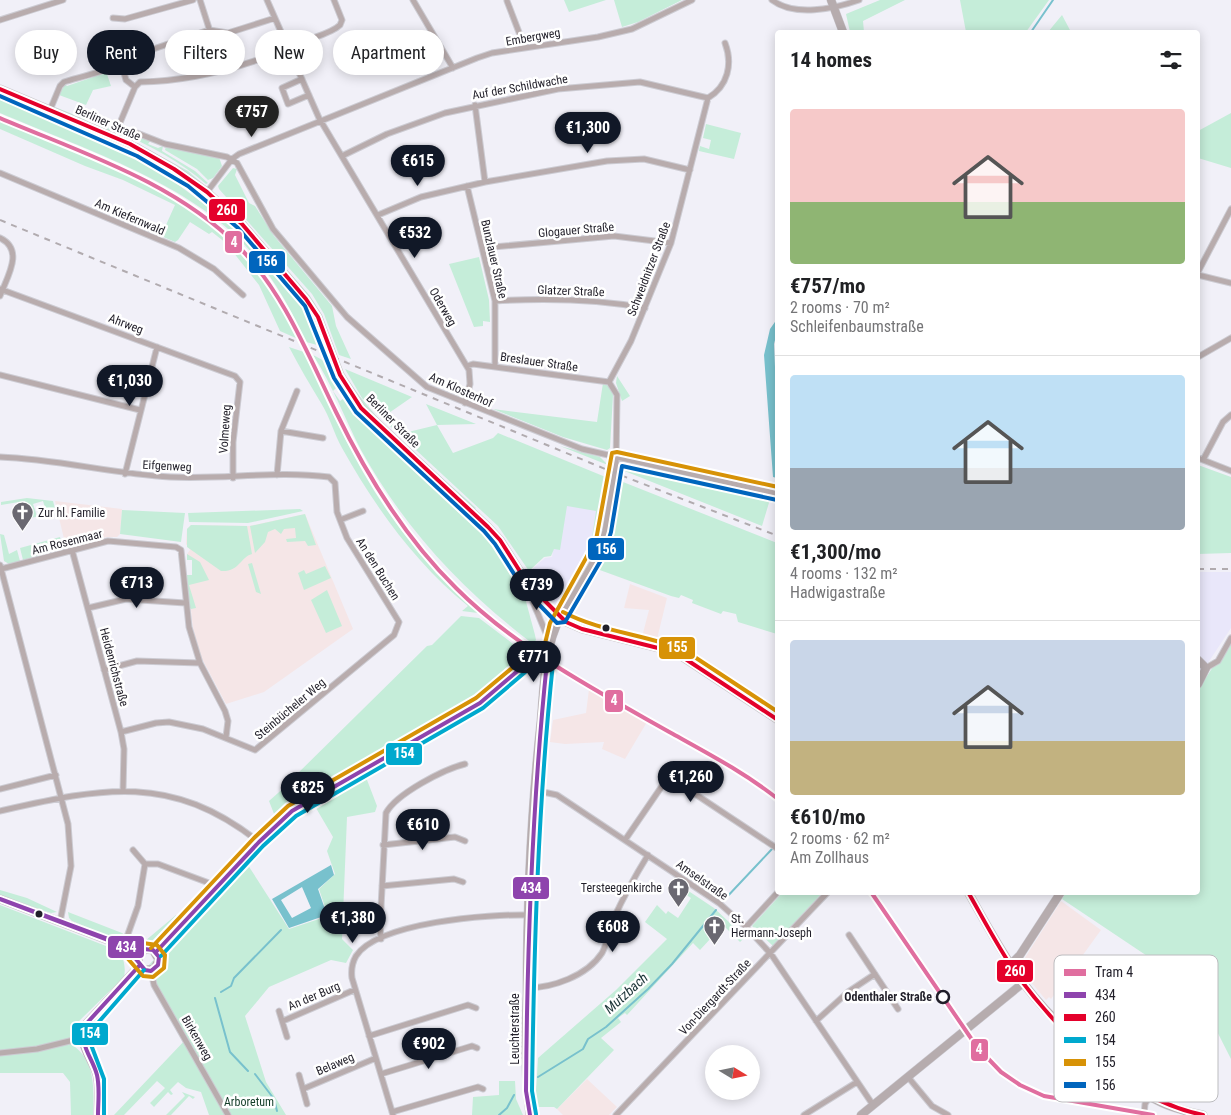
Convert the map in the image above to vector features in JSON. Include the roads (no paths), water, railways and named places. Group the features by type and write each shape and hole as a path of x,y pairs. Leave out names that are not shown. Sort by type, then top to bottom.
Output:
{"main road":[{"path":"832,3 842,30"},
{"name":"Berliner Straße","path":"0,89 114,137 168,165 207,192 242,224 306,298 318,317 340,375 361,408 488,527 531,587 560,618 582,629 666,650 681,656 775,718"},
{"name":"Leuchterstraße","path":"530,1115 526,1091 527,988 528,916 534,790 548,662 551,645 560,618"},
{"path":"156,952 259,842 301,805 480,703 528,662 534,660 548,662"},
{"path":"1200,662 1206,668 1200,680"},
{"path":"970,895 1023,983 1054,1018"},
{"path":"1011,964 1020,955 1058,895"},
{"path":"0,899 125,946 156,952"},
{"path":"125,946 145,970 152,971 159,962 156,952"},
{"path":"98,1115 96,1074 82,1038 87,1023 138,963 144,950"},
{"path":"861,1115 1023,983"},
{"path":"1163,1102 1173,1107 1203,1115"}],"street":[{"path":"0,20 63,0"},
{"path":"113,18 124,19 193,0"},
{"path":"200,0 209,30"},
{"name":"Oderweg","path":"267,0 281,30"},
{"path":"323,33 340,25 342,20 334,0"},
{"path":"414,0 453,68"},
{"path":"507,0 525,48"},
{"name":"Embergweg","path":"232,159 239,154 484,55 632,29 692,0"},
{"path":"772,0 790,9 859,0"},
{"path":"237,30 275,18"},
{"name":"Schweidnitzer Straße","path":"609,382 631,341 672,243 708,98 724,85 729,55 724,43"},
{"path":"50,110 62,83 87,74"},
{"path":"124,75 126,80 135,87"},
{"path":"114,137 135,87 140,82 163,82 195,75"},
{"name":"Oderweg","path":"300,75 322,121 344,155 467,366"},
{"path":"302,79 282,88 288,104 309,95"},
{"name":"Auf der Schildwache","path":"344,155 418,122 475,105 558,89 632,82 648,83 708,98"},
{"path":"475,105 485,182"},
{"path":"137,133 166,144 232,159 207,192"},
{"name":"Am Klosterhof","path":"232,159 240,167 273,229 347,317 421,383 464,404 561,442 616,458 775,493"},
{"path":"378,215 404,202 467,186 574,166 627,159 644,159 690,170"},
{"name":"Am Kiefernwald","path":"0,173 179,248 214,270 243,295"},
{"name":"Bunzlauer Straße","path":"467,186 495,301 495,367"},
{"path":"1200,270 1231,209"},
{"name":"Glogauer Straße","path":"482,248 614,236 672,243"},
{"path":"0,238 10,244 14,254 0,296"},
{"path":"1200,274 1231,282"},
{"name":"Ahrweg","path":"1,289 235,376 240,382"},
{"name":"Glatzer Straße","path":"495,301 572,300 613,302 645,308"},
{"path":"1200,356 1231,338"},
{"path":"125,474 157,347"},
{"name":"Breslauer Straße","path":"467,366 473,364 609,382"},
{"path":"464,404 470,376 467,366"},
{"path":"0,375 140,410"},
{"name":"Volmeweg","path":"233,478 233,442 240,382"},
{"path":"609,382 617,395 616,458"},
{"path":"277,475 281,431 297,391"},
{"path":"1231,415 1222,422 1200,459 1231,471"},
{"path":"281,431 323,438"},
{"name":"Eifgenweg","path":"0,457 32,459 125,474 188,478 233,478 277,475 320,476 333,479"},
{"name":"Leuchterstraße","path":"560,618 598,553 604,531 616,458"},
{"name":"An den Buchen","path":"333,479 340,520 357,557 397,616 398,629"},
{"path":"340,520 363,511"},
{"name":"Am Rosenmaar","path":"1,567 108,542 176,546 184,555 185,603 200,663 225,711 228,722 226,737"},
{"name":"Heidenrichstraße","path":"72,550 121,732 124,749 123,791"},
{"path":"1,567 68,824 71,866 60,922"},
{"path":"531,587 533,602 551,645"},
{"path":"88,608 126,599 185,603"},
{"name":"Steinbücheler Weg","path":"121,732 156,723 169,722 203,729 226,737 250,749 260,748 398,629"},
{"path":"1206,668 1218,661 1231,638"},
{"path":"104,670 136,661 200,663"},
{"path":"381,939 383,845 386,813 396,800 454,767 465,764"},
{"path":"0,789 56,775"},
{"path":"625,840 662,786 674,780 775,847"},
{"name":"Amselstraße","path":"534,790 557,795 721,904 746,927 771,954 874,1105"},
{"path":"0,811 84,793 123,791 155,794 188,802 240,827 259,842"},
{"path":"383,845 454,837 465,841"},
{"path":"133,850 145,864 158,864 217,886"},
{"path":"527,988 540,988 556,983 573,976 596,960 602,953 623,899 648,855"},
{"path":"125,946 138,906 145,864"},
{"path":"382,886 454,879 463,882"},
{"path":"746,927 775,895"},
{"name":"Von-Diergardt-Straße","path":"616,1115 825,895"},
{"path":"483,1089 478,1087 393,1114 354,990 351,971 356,957 364,948 381,939 423,925 452,919 528,916"},
{"path":"848,935 898,1009"},
{"name":"Birkenweg","path":"152,971 154,985 228,1115"},
{"path":"816,1021 848,992 875,974"},
{"name":"An der Burg","path":"282,1021 354,990"},
{"path":"369,1036 468,1005 476,1008"},
{"name":"An der Burg","path":"280,1011 287,1037"},
{"path":"0,1053 37,1049 82,1038"},
{"path":"381,1074 472,1046 477,1048"},
{"name":"Belaweg","path":"303,1089 376,1058"},
{"name":"Belaweg","path":"299,1075 308,1104"},
{"path":"908,1077 932,1106 948,1115"},
{"path":"804,1115 857,1082"},
{"path":"1144,1115 1146,1102"}],"water":[{"path":"775,322 775,478 773,477 764,355 770,329"},
{"path":"331,865 334,875 318,889 327,915 289,928 272,899","holes":["302,887 311,908 292,918 281,900"]}],"waterway":[{"name":"Mutzbach","path":"1032,30 1053,0"},
{"name":"Mutzbach","path":"724,900 772,849"},
{"name":"Mutzbach","path":"538,1077 583,1049 588,1039 606,1027 648,989 672,964 716,910"},
{"path":"221,992 231,986 234,978 281,930"},
{"path":"215,998 230,1052 248,1071"},
{"path":"255,1074 274,1099 277,1111"},
{"name":"Mutzbach","path":"499,1115 507,1108 514,1095"}],"railway":[{"path":"0,220 615,473 775,535"},
{"path":"1200,569 1231,569"}],"tram line":[{"name":"4","path":"0,118 126,171 186,204 214,224 255,265 282,304 348,436 374,483 404,527 437,569 480,610 532,650 616,702 727,764 775,797"},
{"name":"4","path":"873,895 977,1047 1001,1072 1020,1085 1044,1096 1054,1098"},
{"name":"4","path":"1078,1102 1153,1115"}],"place":[{"name":"Zur hl. Familie","path":"22,532"},
{"name":"Tersteegenkirche","path":"678,907"},
{"name":"St. Hermann-Joseph","path":"715,945"},
{"name":"Odenthaler Straße","path":"943,997"}],"park label":[{"name":"Arboretum","path":"249,1102"}]}
